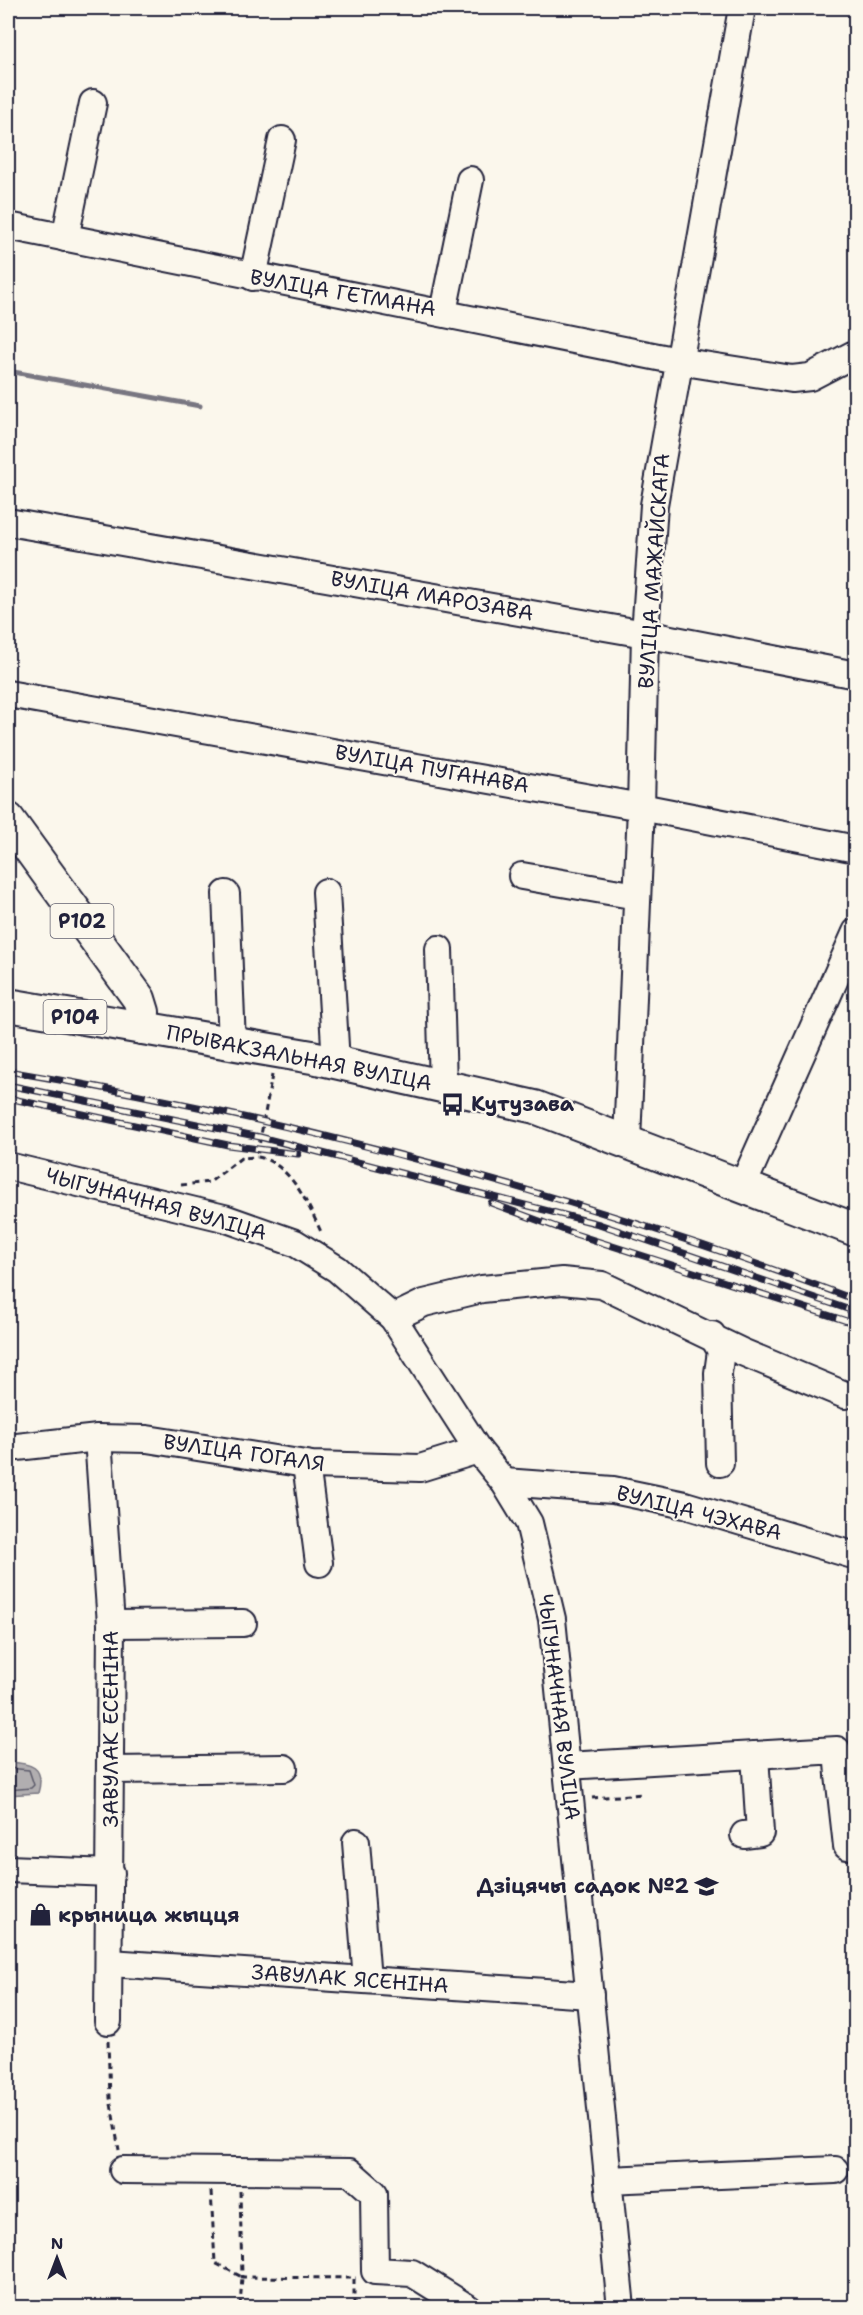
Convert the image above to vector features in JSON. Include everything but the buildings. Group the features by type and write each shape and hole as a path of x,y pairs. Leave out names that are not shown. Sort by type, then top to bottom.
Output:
{"main road":[{"name":"Р102","path":"8,819 139,999 143,1012 142,1028"},
{"name":"ПРЫВАКЗАЛЬНАЯ ВУЛІЦА","path":"8,1005 336,1063 535,1107 743,1185 855,1230"}],"street":[{"name":"ВУЛІЦА МАЖАЙСКАГА","path":"627,1141 641,807 645,634 654,505 742,8"},
{"path":"65,238 93,103"},
{"path":"253,277 282,140"},
{"path":"442,312 470,180"},
{"name":"ВУЛІЦА ГЕТМАНА","path":"8,226 678,361 792,379 810,377 855,353"},
{"name":"ВУЛІЦА МАРОЗАВА","path":"8,522 645,634 855,675"},
{"name":"ВУЛІЦА ПУГАНАВА","path":"8,694 641,807 855,849"},
{"path":"522,876 637,896"},
{"path":"326,892 336,1063"},
{"path":"226,894 232,1044"},
{"path":"743,1185 855,932"},
{"path":"439,949 443,1086"},
{"name":"ЧЫГУНАЧНАЯ ВУЛІЦА","path":"8,1166 224,1218 295,1244 337,1269 393,1318 478,1450 504,1482 529,1523 552,1619 621,2307"},
{"path":"393,1318 424,1303 482,1289 562,1281 602,1285 712,1335 742,1352 844,1395"},
{"path":"712,1335 721,1351 718,1373 720,1463"},
{"name":"ВУЛІЦА ГОГАЛЯ","path":"8,1448 98,1438 147,1439 306,1464 420,1468 478,1450"},
{"name":"ЗАВУЛАК ЕСЕНІНА","path":"98,1438 111,1624 111,1873 108,2021"},
{"path":"306,1464 319,1563"},
{"name":"ВУЛІЦА ЧЭХАВА","path":"504,1482 614,1490 665,1501 855,1556"},
{"path":"111,1624 243,1623"},
{"path":"567,1766 837,1750 847,1777 847,1846"},
{"path":"744,1834 760,1833 755,1755"},
{"path":"111,1770 284,1768"},
{"path":"356,1842 367,1980"},
{"path":"8,1869 111,1873"},
{"name":"ЗАВУЛАК ЯСЕНІНА","path":"110,1963 590,1995"},
{"path":"123,2170 350,2172 374,2193 364,2275 412,2273 468,2307"},
{"path":"608,2180 835,2170"}],"path":[{"path":"257,1156 276,1052"},
{"path":"172,1187 210,1182 241,1158 257,1156 276,1162 291,1179 316,1221 337,1269"},
{"path":"108,2021 110,2098 123,2170"},
{"path":"210,2171 214,2263 242,2277 364,2275 354,2307"},
{"path":"239,2171 242,2277 240,2307"}],"water":[{"path":"8,1762 29,1765 38,1772 40,1784 38,1793 8,1795"}],"waterway":[{"path":"8,371 200,406"}],"railway":[{"path":"8,1071 116,1090 223,1113 330,1137 437,1165 649,1228 856,1300"},
{"path":"8,1085 260,1137 599,1224 856,1312"},
{"path":"8,1098 228,1145 298,1154"},
{"path":"491,1203 575,1234 856,1324"}],"place":[{"name":"Кутузава","path":"453,1104"},
{"name":"Дзіцячы садок №2","path":"707,1886"},
{"name":"крыница жыцця","path":"40,1915"}]}
